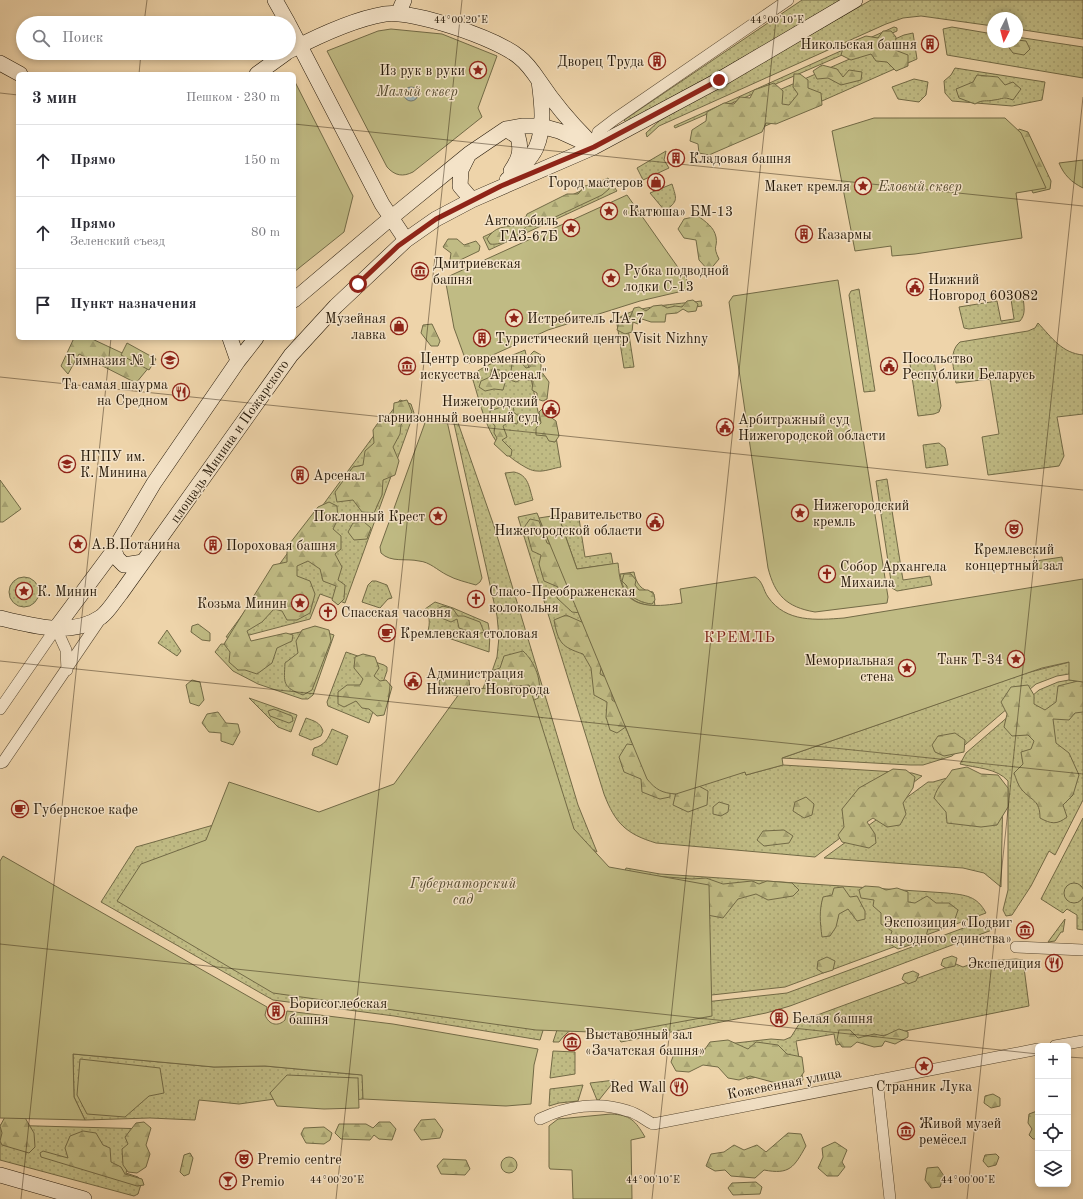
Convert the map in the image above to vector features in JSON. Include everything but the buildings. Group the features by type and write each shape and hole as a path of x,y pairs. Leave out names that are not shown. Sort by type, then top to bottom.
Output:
{"street":[{"path":"275,0 284,16"},
{"path":"594,147 598,132 615,119 788,0"},
{"path":"594,147 719,80 855,0"},
{"name":"площадь Минина и Пожарского","path":"0,763 3,762 103,616 291,355 336,306 406,240 436,219 501,186 594,147 572,124 520,57 501,44 401,7 385,14 316,37 296,47"},
{"path":"296,50 382,204 406,240"},
{"path":"260,72 276,60"},
{"path":"0,63 16,72"},
{"name":"площадь Минина и Пожарского","path":"501,186 528,160 536,148 543,111 539,82"},
{"path":"296,298 469,154 506,129 522,126 541,126 559,131 594,147"},
{"path":"501,186 519,159 521,148 518,137 506,129"},
{"path":"469,154 461,170 460,186 472,200"},
{"path":"231,340 238,361"},
{"path":"0,709 56,628 114,550 154,483 238,361 254,340"},
{"path":"114,550 117,558 124,566 143,562"},
{"name":"площадь Минина и Пожарского","path":"0,618 29,625 56,628 86,625 103,616"},
{"path":"56,628 66,650 67,670"},
{"path":"1016,947 1083,950"},
{"path":"1069,1043 1083,1040"},
{"name":"Кожевенная улица","path":"540,1119 558,1111 610,1106 630,1111 653,1124 1035,1050"},
{"path":"877,1080 890,1199"},
{"path":"0,1175 84,1199"}],"green space":[{"path":"802,0 844,0 626,122 624,120"},
{"path":"871,0 1083,0 1083,39 1023,30 1023,12 987,12 987,25 921,16 903,18 886,24 659,126 647,137 646,133 659,121"},
{"path":"894,27 897,28 897,31 675,128 674,126"},
{"path":"952,27 987,33 987,48 1023,48 1023,38 1083,47 1083,78 947,55 943,29"},
{"name":"Малый сквер","path":"391,29 442,34 497,56 478,108 482,117 413,172 406,175 396,174 387,167 327,51 378,31"},
{"path":"883,31 891,31 896,37 895,50 908,55 908,66 896,71 887,62 876,61 871,54 851,60 841,55 844,45 866,36 878,38"},
{"path":"913,33 917,59 711,150 700,125 904,35"},
{"path":"1023,41 1026,41 1030,49 1024,55 1013,53 1009,48 1023,48"},
{"path":"822,65 837,69 843,77 849,70 862,72 861,80 841,85 828,78 817,79 813,71"},
{"path":"955,68 1045,82 1042,100 1012,106 952,101 945,93 944,81 951,75"},
{"path":"794,74 800,74 808,80 808,88 821,93 822,105 776,124 766,123 762,132 709,155 699,153 698,144 690,141 692,130 706,121 707,112 724,103 734,104 740,97 750,98 754,90 774,83 783,91 782,104 789,105 798,94 793,87"},
{"path":"977,75 998,77 1005,85 1013,82 1021,89 1013,100 1003,98 991,101 982,101 975,104 959,98 956,89 973,82"},
{"path":"914,79 928,82 926,95 919,102 898,99 892,87"},
{"path":"296,84 353,196 344,232 296,270"},
{"name":"Еловый сквер","path":"874,118 1005,118 1021,133 1046,188 1016,193 1022,238 892,256 891,246 855,251 832,131"},
{"path":"1019,129 1028,132 1051,181 1050,189 1033,193 1016,138"},
{"path":"666,151 664,160 669,168 643,180 637,168"},
{"path":"1083,160 1083,188 1068,178 1059,163"},
{"path":"608,178 617,191 489,250 483,237"},
{"path":"605,181 609,183 609,189 602,195 536,226 527,226 505,242 490,244 487,239 499,228 524,222 527,214 567,194 578,194 585,186"},
{"path":"672,184 675,200 665,211 650,193"},
{"path":"627,195 689,283 687,290 640,301 548,330 475,363 469,363 466,361 454,328 445,278"},
{"path":"698,216 712,228 716,237 716,249 719,259 709,271 699,260 696,240 684,238 678,229 684,219"},
{"path":"448,239 457,239 464,245 476,241 480,246 479,251 456,262 450,260 451,253 443,247"},
{"path":"838,280 888,597 887,603 815,612 796,607 783,598 774,586 768,568 729,302 733,296"},
{"path":"859,289 875,391 864,392 849,295 851,291"},
{"path":"1023,297 1024,313 1020,321 969,329 964,328 959,307 997,301 1001,321 1014,319 1011,299"},
{"path":"693,300 698,304 696,311 688,312 683,309 677,313 666,314 665,322 651,322 642,319 638,324 633,322 632,332 625,334 617,330 619,322 629,320 634,308 639,307 646,311 653,306 662,305 667,308 675,306 682,307 687,301"},
{"path":"701,301 702,306 619,318 626,314 646,308"},
{"path":"627,322 634,367 624,368 617,324"},
{"path":"1038,323 1063,348 1076,354 1083,355 1083,414 1057,417 1064,456 1059,466 988,475 982,437 999,434 990,379 956,383 953,367 954,351 960,342 1028,331 1035,328"},
{"path":"432,324 440,341 438,346 431,346 421,333 423,325"},
{"path":"73,340 94,340 150,366 136,383 79,354 68,374 61,366"},
{"path":"127,343 156,359 149,370 121,355"},
{"path":"525,350 540,421 553,419 561,467 543,471 535,471 530,470 520,464 500,447 493,437 483,414 472,377 475,373 488,365"},
{"path":"534,351 541,355 541,371 549,382 547,399 543,401 537,399 537,393 532,390 533,381 522,379 516,382 510,380 512,363 520,361 526,368 530,367 529,356"},
{"path":"934,360 941,406 939,412 918,416 910,364"},
{"path":"492,369 500,370 500,380 505,383 503,390 494,389 485,391 479,387 481,381 490,377"},
{"path":"400,400 411,404 414,413 345,603 320,594 310,619 238,638 226,637"},
{"path":"407,400 412,412 401,425 400,434 393,447 399,461 395,475 383,480 382,495 374,513 362,512 353,500 337,502 335,492 353,467 363,465 365,451 374,443 373,430 382,417 393,415 394,403"},
{"path":"503,401 514,404 513,412 519,416 517,424 509,422 503,426 507,437 502,440 512,450 511,456 507,456 494,444 497,438 494,433 495,426 490,420 490,411 501,407"},
{"path":"543,408 548,409 549,416 556,421 559,436 555,442 549,441 546,436 536,435 536,428 541,423 539,412"},
{"path":"431,417 440,418 447,421 482,578 476,585 450,577 427,563 414,560 389,558 381,553 380,547 426,420"},
{"path":"456,417 495,529 578,805 597,852 418,762 488,683 497,657 499,637 497,616 453,419"},
{"path":"939,443 945,448 948,465 926,468 923,445"},
{"path":"514,472 526,479 533,500 515,505 505,473"},
{"path":"887,479 903,580 930,576 932,585 897,591 892,588 876,481"},
{"path":"0,480 21,509 3,522 0,522"},
{"path":"329,502 337,506 338,519 333,529 341,536 341,549 335,554 342,567 338,580 345,585 344,599 338,605 332,600 336,586 323,581 320,569 308,561 297,566 297,576 310,581 315,594 310,613 297,620 287,620 282,611 274,609 262,622 247,631 251,641 286,633 293,635 292,641 277,648 272,663 257,674 245,670 238,670 229,662 230,652 224,644 273,565 287,562 287,547 318,507"},
{"path":"578,512 585,557 611,553 613,564 577,569 558,515"},
{"path":"537,513 647,779 745,772 746,775 783,765 912,773 922,776 815,857 656,843 637,836 629,831 617,820 604,794 518,517"},
{"path":"558,515 577,569 618,563 620,580 626,593 639,603 647,605 682,603 680,589 755,577 761,583 768,597 784,612 803,618 834,619 1083,579 1083,682 1069,680 1069,662 1042,668 782,758 783,765 746,775 745,772 676,794 663,792 653,786 647,779 539,518"},
{"path":"530,519 539,521 547,543 562,550 581,613 572,612 557,598 558,587 544,581 539,564 541,555 532,551 525,526"},
{"path":"364,522 371,528 367,539 354,540 348,532 353,523"},
{"path":"1062,557 1063,562 1060,565 1037,569 1036,561"},
{"path":"634,572 636,580 640,586 645,590 653,592 655,606 641,604 631,598 627,593 620,574"},
{"path":"624,574 631,574 636,580 635,585 639,590 648,590 654,594 655,600 652,604 638,600 627,592 627,586 622,581"},
{"path":"24,577 35,581 39,592 35,603 24,607 13,603 9,592 13,581"},
{"path":"372,581 387,585 392,598 388,599 380,608 362,602 368,585"},
{"path":"435,602 488,623 490,634 489,652 428,631 429,620 425,609"},
{"path":"443,606 453,609 458,616 464,616 480,622 484,632 477,634 459,628 457,619 451,622 439,617 437,609"},
{"path":"566,615 584,623 602,662 600,674 607,678 612,690 612,700 621,706 627,726 617,733 610,730 606,717 607,702 594,695 591,668 583,654 570,649 559,639 554,620"},
{"path":"198,624 210,633 210,641 202,640 191,632 192,626"},
{"path":"315,626 329,630 331,641 312,690 303,695 291,689 286,684 284,675 285,663 298,653 296,641 302,630"},
{"path":"315,629 334,635 313,695 308,699 302,699 258,684 233,671 215,652 221,644 237,645"},
{"path":"167,630 181,651 177,656 158,643"},
{"path":"523,651 534,666 539,679 538,698 521,707 481,694 489,672 500,668 504,656"},
{"path":"346,652 387,667 387,671 369,723 328,706 327,702"},
{"path":"363,654 375,657 379,668 374,676 380,681 386,680 392,687 384,715 377,716 369,709 362,708 356,701 344,707 338,704 338,692 347,685 360,685 363,679 354,668 355,657"},
{"path":"1070,662 1069,674 1057,676 1036,684 952,756 923,765 782,758 1026,673"},
{"path":"448,674 469,680 470,690 462,697 441,692 439,681"},
{"path":"192,680 200,682 204,700 199,706 190,703 186,685"},
{"path":"1069,680 1083,682 1083,800 1055,855 1049,851 1031,886 1012,915 1006,916 1003,910 1008,890 1008,781 998,773 960,764 966,753 1039,690 1058,682"},
{"path":"1078,681 1083,682 1083,712 1075,713 1069,720 1053,719 1056,743 1069,753 1079,775 1073,795 1063,805 1067,817 1054,823 1047,822 1040,818 1040,812 1037,804 1018,784 1014,773 1023,764 1021,752 1031,749 1034,741 1028,735 1012,736 1004,727 1007,714 1001,702 1011,687 1028,685 1034,695 1034,704 1045,710 1056,702 1058,686"},
{"name":"Губернаторский сад","path":"529,685 574,829 609,867 709,885 712,1016 619,1033 536,1030 273,993 117,901 141,864 206,840 229,782 319,812 394,784 462,690"},
{"path":"249,698 297,715 291,732 278,727"},
{"path":"274,709 292,716 293,721 289,723 270,716 268,711"},
{"path":"218,712 226,723 238,724 240,732 233,745 221,741 221,733 209,732 202,723 207,714"},
{"path":"306,718 316,722 320,726 323,731 321,736 311,740 299,735"},
{"path":"332,729 348,736 337,765 312,755 314,748 326,741"},
{"path":"955,733 965,740 964,752 944,756 935,752 932,745 938,736"},
{"path":"627,744 635,745 670,783 670,797 660,799 642,792 641,779 624,772 619,757"},
{"path":"967,767 981,774 998,775 1008,788 1008,807 997,825 981,827 947,823 946,812 934,798 940,786 952,770"},
{"path":"893,769 906,770 915,777 913,788 903,803 906,814 900,825 887,827 873,818 867,822 875,834 876,843 869,848 842,842 838,835 844,827 842,809 859,788"},
{"path":"954,776 1003,788 1001,887 984,873 963,868 824,858 928,782"},
{"path":"697,785 708,791 707,805 688,812 673,805 677,788"},
{"path":"806,797 814,804 812,815 804,818 793,811 795,802"},
{"path":"719,802 729,805 728,812 721,816 713,814 713,807"},
{"name":"Губернаторский сад","path":"238,816 624,873 626,868 660,874 954,894 970,897 983,907 986,913 785,987 684,998 545,1024 540,1040 394,1016 273,1000 101,902 136,847 210,826"},
{"path":"1083,818 1083,930 1077,929 1077,915 1067,909 1063,913 1041,899"},
{"path":"784,830 793,836 789,843 764,846 757,840 763,831"},
{"path":"3,856 267,1007 265,1015 271,1023 279,1024 285,1020 287,1011 393,1024 538,1049 534,1065 531,1104 506,1106 363,1099 362,1075 265,1066 214,1067 73,1054 74,1097 85,1120 0,1118 0,861"},
{"path":"642,875 692,879 706,878 723,884 752,881 759,884 767,881 792,883 799,890 793,896 768,900 756,894 738,899 723,918 702,914"},
{"path":"1074,883 1081,886 1084,893 1081,900 1074,903 1067,900 1064,893 1067,886"},
{"path":"865,886 879,887 886,890 897,888 908,892 908,902 915,903 927,896 936,903 949,903 958,910 955,919 944,922 941,929 928,929 925,940 898,949 888,943 892,931 881,924 881,913 873,906 874,900 861,898 859,890"},
{"path":"843,887 850,897 857,896 865,911 865,919 857,921 848,909 839,914 836,927 830,936 822,937 820,917 823,897 832,895 834,888"},
{"path":"988,919 992,930 790,1006 766,1013 621,1042 613,1031 583,1026 571,1030 559,1042 553,1042 557,1030 696,1003 787,993"},
{"path":"1065,919 1063,932 1061,932 1055,941 1048,942"},
{"path":"952,956 957,958 955,966 946,968 941,965 943,959"},
{"path":"827,957 835,961 833,970 823,973 817,969 818,961"},
{"path":"1016,959 1023,960 1029,1006 836,1045 834,1034 796,1041 803,1080 786,1084 783,1072 747,1079 745,1068 687,1053 727,1044 771,1039 784,1040 791,1037 801,1021 956,964 963,967 976,962"},
{"path":"913,971 919,974 916,981 908,984 902,979 904,974"},
{"path":"899,1029 908,1032 908,1037 895,1044 885,1041 882,1046 874,1047 857,1042 851,1047 842,1047 837,1040 839,1030 850,1030 858,1038 874,1034 884,1036"},
{"path":"728,1040 748,1049 756,1042 778,1045 787,1054 802,1057 804,1072 799,1079 776,1083 750,1076 739,1080 728,1078 718,1067 703,1065 689,1072 676,1071 671,1062 675,1051 688,1048 703,1052 710,1042"},
{"path":"553,1051 575,1052 575,1074 550,1078"},
{"path":"73,1054 214,1067 265,1066 363,1075 363,1099 313,1104 275,1099 239,1104 199,1100 195,1120 150,1118 85,1120 74,1097"},
{"path":"80,1059 160,1068 164,1093 149,1096 125,1117 87,1114 77,1095"},
{"path":"287,1075 358,1078 359,1108 324,1109 277,1106 270,1093"},
{"path":"615,1080 599,1100 597,1100 590,1083"},
{"path":"583,1085 578,1101 559,1103 549,1106 550,1089"},
{"path":"993,1094 1000,1098 1000,1106 991,1108 984,1103 985,1096"},
{"path":"1035,1112 1035,1139 1029,1135 1032,1129 1028,1123 1029,1114"},
{"path":"611,1114 627,1117 638,1126 645,1137 631,1140 632,1199 573,1199 572,1170 550,1169 549,1167 549,1126 558,1119"},
{"path":"24,1116 34,1133 35,1147 29,1153 2,1145 0,1141 2,1133 0,1126 5,1117"},
{"path":"435,1119 443,1130 440,1138 421,1140 414,1130 421,1120"},
{"path":"144,1122 151,1128 146,1145 150,1154 146,1167 137,1173 128,1172 123,1165 122,1149 128,1144 125,1137 136,1123"},
{"path":"379,1122 390,1122 396,1129 392,1140 379,1139 374,1135 370,1140 341,1139 335,1133 339,1124 366,1124 373,1128"},
{"path":"0,1125 149,1129 130,1158 126,1173 138,1177 142,1181 138,1194 134,1196 0,1160"},
{"path":"324,1127 332,1133 330,1140 324,1144 306,1143 301,1134 304,1128"},
{"path":"83,1131 96,1133 103,1145 110,1148 111,1162 121,1167 125,1174 142,1179 144,1185 137,1186 41,1157 40,1153 43,1151 68,1158 65,1148 70,1136"},
{"path":"788,1133 801,1134 806,1146 794,1164 786,1170 764,1170 755,1178 731,1176 725,1170 715,1171 706,1166 711,1154 724,1152 734,1145 744,1150 757,1145 766,1152"},
{"path":"835,1142 847,1150 842,1162 845,1167 838,1176 827,1176 818,1168 823,1157 822,1148"},
{"path":"190,1153 193,1158 189,1174 184,1176 180,1172 184,1155"},
{"path":"996,1154 999,1157 996,1165 988,1167 983,1161 985,1155"},
{"path":"509,1157 515,1159 517,1165 515,1171 509,1173 503,1171 501,1165 503,1159"},
{"path":"443,1159 466,1160 470,1169 465,1175 441,1174 437,1166"},
{"path":"938,1167 944,1176 940,1187 931,1188 925,1180 927,1168"},
{"path":"756,1182 762,1187 760,1194 733,1195 728,1188 732,1183"}],"water":[{"path":"408,87 414,87 418,91 418,97 414,101 408,101 404,97 404,91"}],"place":[{"name":"Никольская башня","path":"930,44"},
{"name":"Дворец Труда","path":"657,61"},
{"name":"Из рук в руки","path":"478,70"},
{"name":"Кладовая башня","path":"676,158"},
{"name":"Город мастеров","path":"656,182"},
{"name":"Макет кремля","path":"863,186"},
{"name":"«Катюша» БМ-13","path":"609,211"},
{"name":"Автомобиль ГАЗ-67Б","path":"571,228"},
{"name":"Казармы","path":"804,234"},
{"name":"Дмитриевская башня","path":"420,271"},
{"name":"Рубка подводной лодки С-13","path":"611,278"},
{"name":"Нижний Новгород 603082","path":"915,287"},
{"name":"Истребитель ЛА-7","path":"514,318"},
{"name":"Музейная лавка","path":"399,326"},
{"name":"Туристический центр Visit Nizhny","path":"482,338"},
{"name":"Гимназия № 1","path":"170,360"},
{"name":"Центр современного искусства \"Арсенал\"","path":"407,366"},
{"name":"Посольство Республики Беларусь","path":"889,366"},
{"name":"Та самая шаурма на Средном","path":"181,392"},
{"name":"Нижегородский гарнизонный военный суд","path":"551,409"},
{"name":"Арбитражный суд Нижегородской области","path":"725,427"},
{"name":"НГПУ им. К. Минина","path":"67,464"},
{"name":"Арсенал","path":"300,475"},
{"name":"Нижегородский кремль","path":"800,513"},
{"name":"Поклонный Крест","path":"438,516"},
{"name":"Правительство Нижегородской области","path":"655,522"},
{"name":"Кремлевский концертный зал","path":"1014,529"},
{"name":"А.В.Потанина","path":"78,544"},
{"name":"Пороховая башня","path":"213,545"},
{"name":"Собор Архангела Михаила","path":"827,574"},
{"name":"К. Минин","path":"24,591"},
{"name":"Спасо-Преображенская колокольня","path":"476,599"},
{"name":"Козьма Минин","path":"300,603"},
{"name":"Спасская часовня","path":"328,612"},
{"name":"Кремлевская столовая","path":"387,633"},
{"name":"Танк Т-34","path":"1016,659"},
{"name":"Мемориальная стена","path":"907,668"},
{"name":"Администрация Нижнего Новгорода","path":"413,681"},
{"name":"Губернское кафе","path":"20,809"},
{"name":"Экспозиция «Подвиг народного единства»","path":"1025,930"},
{"name":"Экспедиция","path":"1054,963"},
{"name":"Борисоглебская башня","path":"276,1011"},
{"name":"Белая башня","path":"779,1018"},
{"name":"Выставочный зал «Зачатская башня»","path":"572,1042"},
{"name":"Странник Лука","path":"924,1066"},
{"name":"Red Wall","path":"679,1087"},
{"name":"Живой музей ремёсел","path":"906,1131"},
{"name":"Premio centre","path":"244,1159"},
{"name":"Premio","path":"228,1181"}],"district":[{"name":"КРЕМЛЬ","path":"740,637"}],"route":[{"path":"358,284 398,246 436,219 501,186 594,147 719,80"}]}
